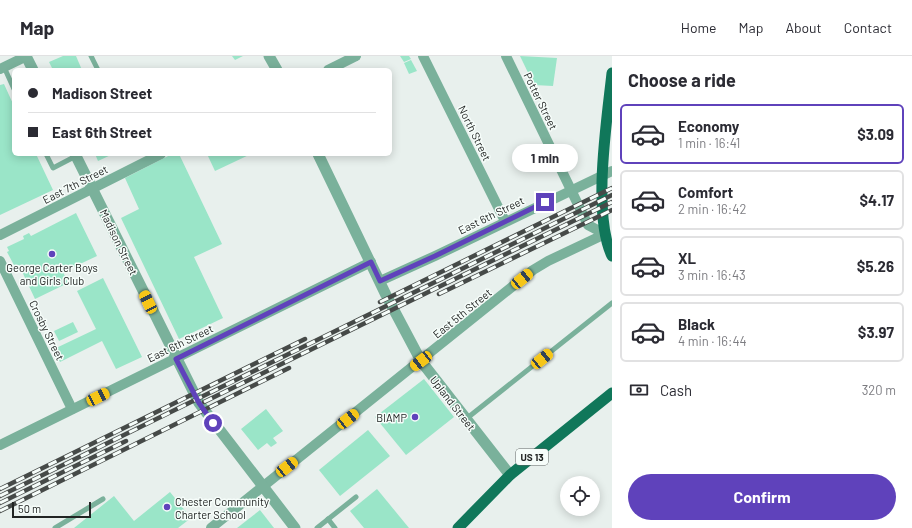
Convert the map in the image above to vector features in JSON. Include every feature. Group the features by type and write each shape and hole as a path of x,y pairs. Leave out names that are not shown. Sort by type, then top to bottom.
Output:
{"main road":[{"path":"612,73 605,234 612,256"},
{"name":"US 13","path":"458,528 510,475 612,394"}],"street":[{"path":"2,68 26,56 32,68"},
{"path":"269,56 275,68"},
{"path":"332,68 356,56"},
{"name":"North Street","path":"423,56 505,221"},
{"name":"Potter Street","path":"506,56 588,225 605,234"},
{"name":"Madison Street","path":"76,156 199,403 295,528"},
{"name":"East 7th Street","path":"0,235 158,156"},
{"name":"Upland Street","path":"319,156 421,361 510,475"},
{"name":"East 6th Street","path":"380,281 608,173"},
{"name":"East 5th Street","path":"211,528 540,265 605,234"},
{"name":"Crosby Street","path":"0,262 72,409"},
{"name":"East 6th Street","path":"0,444 176,359 371,262"}],"lane":[{"path":"91,56 97,68"},
{"path":"2,68 12,85"},
{"path":"47,156 53,168 74,156"},
{"path":"466,419 612,303"},
{"path":"317,528 356,497"},
{"path":"55,528 103,499"},
{"path":"328,519 335,528"}],"building":[{"path":"63,56 76,56 81,68 52,68 49,62"},
{"path":"232,56 243,56 235,60"},
{"path":"400,56 409,56 411,59 404,62"},
{"path":"520,56 557,58 553,86 534,85"},
{"path":"411,60 417,71 409,74 404,63"},
{"path":"4,84 12,102 12,156 37,156 53,190 0,215 0,85"},
{"path":"96,156 109,156 98,161"},
{"path":"168,156 180,156 222,244 194,257 223,318 179,339 121,218 139,209 125,178"},
{"path":"208,156 247,156 215,171"},
{"name":"George Carter Boys and Girls Club","path":"76,213 97,256 63,272 68,283 35,299 19,265 15,267 7,252 9,251 7,247 24,239 23,236 29,233 31,236"},
{"path":"103,278 142,357 116,369 102,341 60,362 54,349 96,329 77,291"},
{"path":"73,322 78,332 59,341 54,331"},
{"name":"BIAMP","path":"424,379 454,417 406,455 375,417"},
{"path":"266,409 283,431 273,438 277,443 271,447 267,443 258,450 241,429"},
{"path":"368,430 390,456 340,496 319,470"},
{"path":"377,489 409,528 364,528 350,511"},
{"name":"Chester Community Charter School","path":"170,492 191,518 178,528 74,528 114,496 134,521"},
{"path":"260,510 274,528 237,528"}],"railway":[{"path":"380,302 612,188"},
{"path":"0,496 612,195"},
{"path":"204,402 612,202"},
{"path":"439,294 612,210"},
{"path":"0,489 305,339"},
{"path":"0,511 289,368"},
{"path":"0,503 126,441"}],"place":[{"name":"George Carter Boys and Girls Club","path":"52,254"},
{"name":"BIAMP","path":"415,417"},
{"name":"Chester Community Charter School","path":"167,507"}],"route":[{"path":"213,423 199,403 176,359 371,262 380,281 435,256 545,202"}]}
